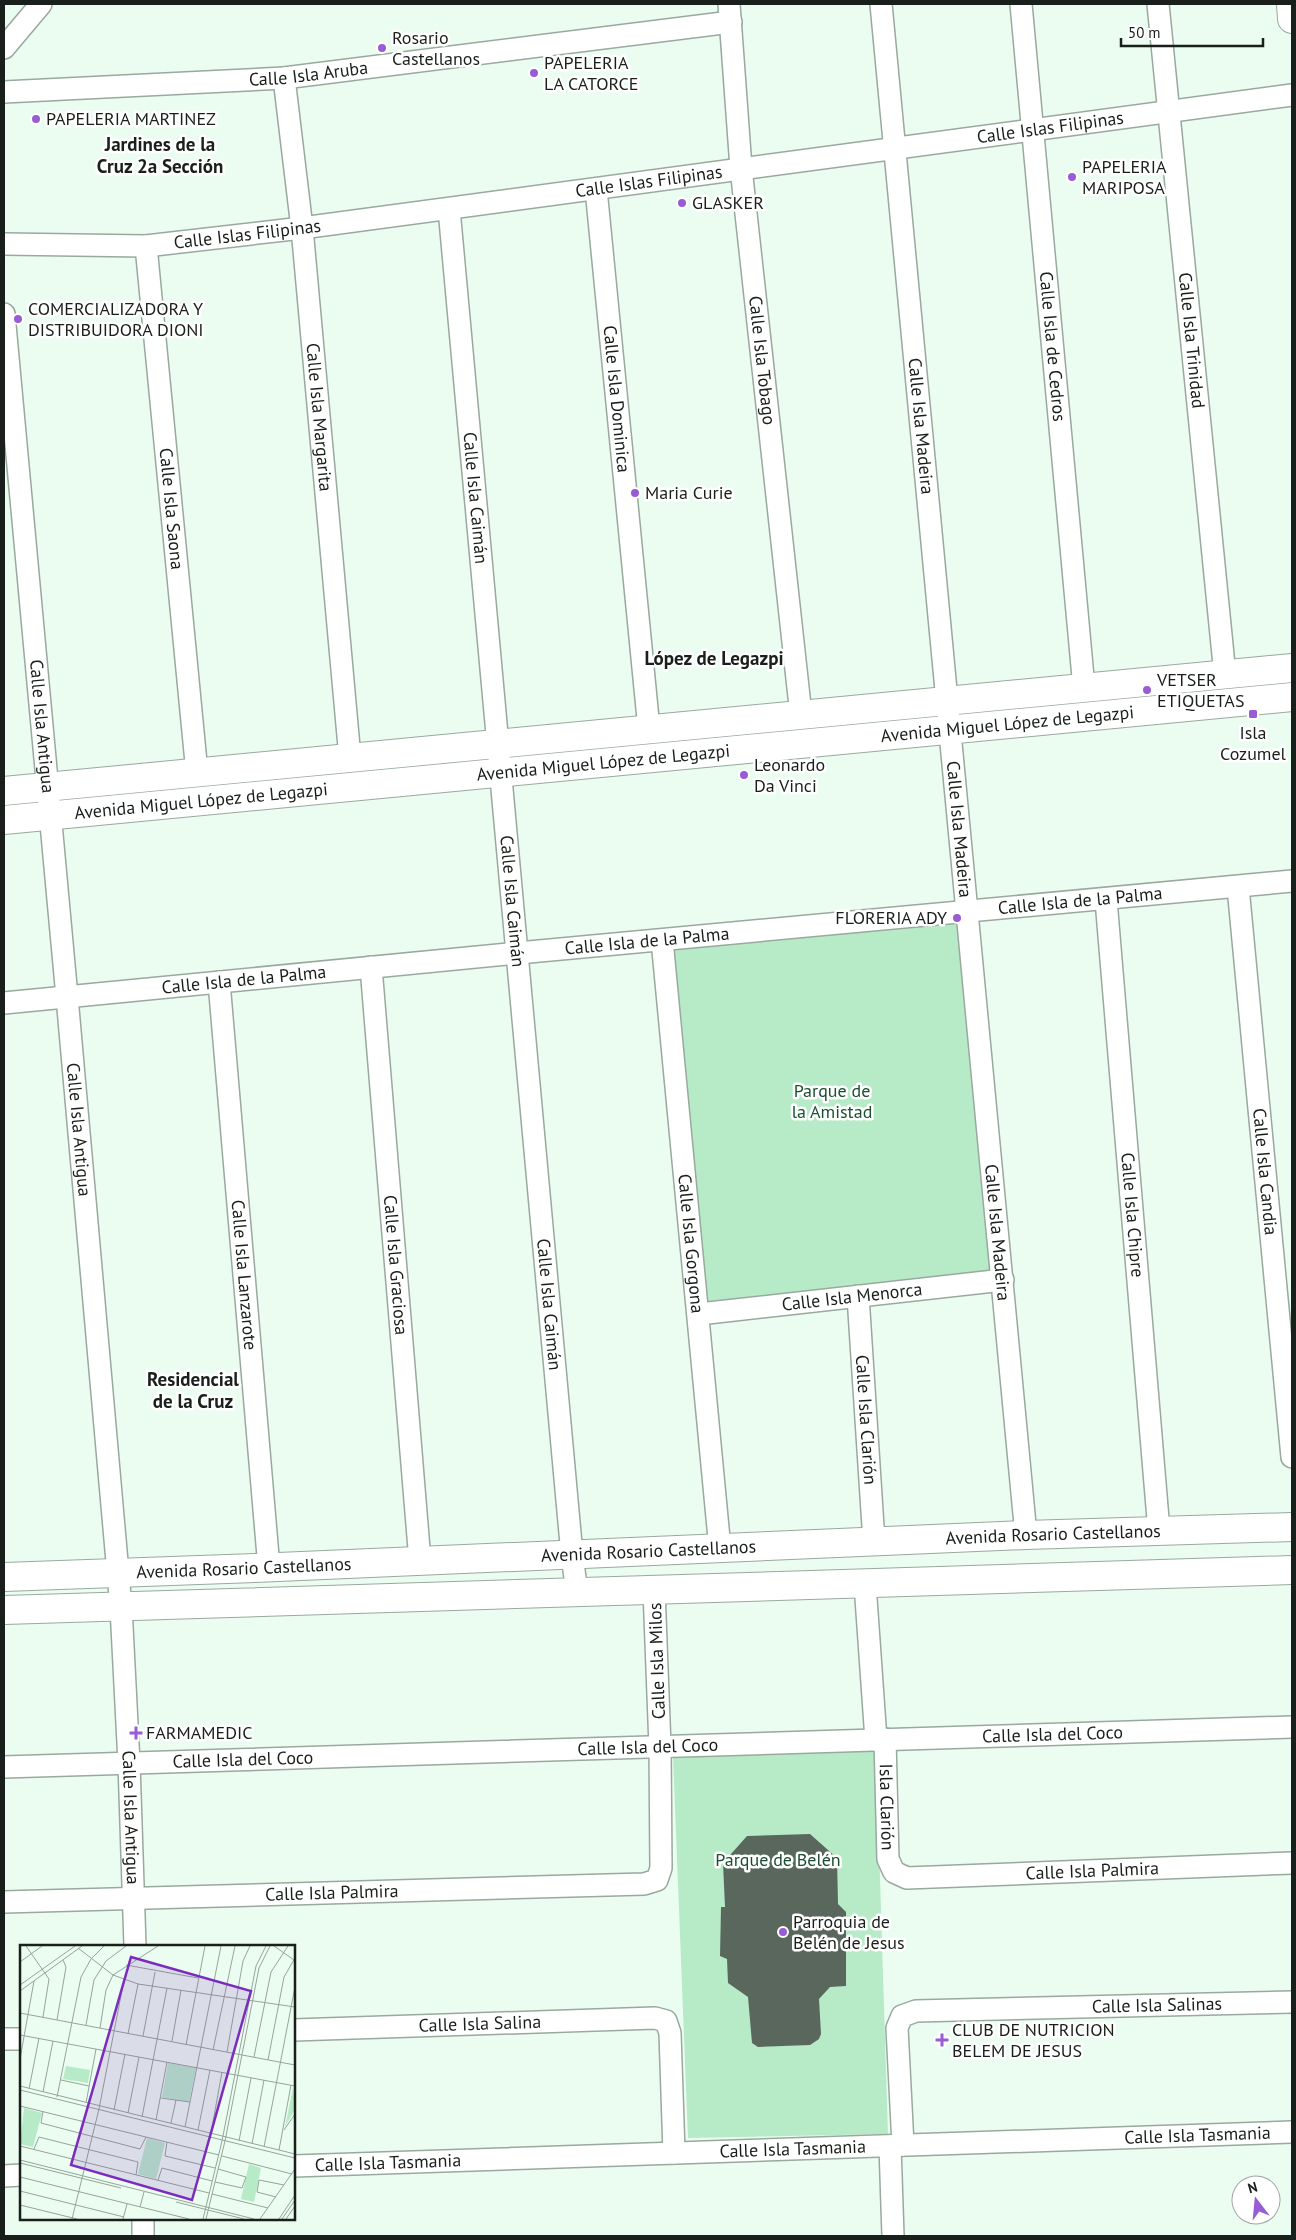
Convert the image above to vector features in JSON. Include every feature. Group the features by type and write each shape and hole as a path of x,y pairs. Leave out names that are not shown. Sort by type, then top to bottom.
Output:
{"street":[{"path":"4,48 41,4"},
{"name":"Calle Isla Madeira","path":"881,4 1026,1535"},
{"name":"Calle Isla de Cedros","path":"1022,4 1084,688"},
{"name":"Calle Isla Trinidad","path":"1158,4 1225,675"},
{"path":"1291,4 1292,20"},
{"name":"Calle Isla Aruba","path":"4,92 284,78 730,13"},
{"name":"Calle Isla Tobago","path":"730,13 741,168 801,715"},
{"name":"Calle Isla Margarita","path":"284,78 302,228 350,758"},
{"name":"Calle Islas Filipinas","path":"4,244 146,246 302,228 1292,95"},
{"name":"Calle Isla Dominica","path":"596,189 649,729"},
{"name":"Calle Isla Caimán","path":"449,209 572,1555 578,1593"},
{"name":"Calle Isla Saona","path":"146,246 197,772"},
{"name":"Calle Isla Antigua","path":"4,314 121,1607 129,1763 134,1945"},
{"name":"Avenida Miguel López de Legazpi","path":"4,791 1292,668"},
{"name":"Avenida Miguel López de Legazpi","path":"4,820 1292,697"},
{"name":"Calle Isla de la Palma","path":"4,1004 371,967 1106,900 1292,881"},
{"name":"Calle Isla Candia","path":"1238,886 1292,1457"},
{"name":"Calle Isla Chipre","path":"1106,900 1160,1531"},
{"name":"Calle Isla Gorgona","path":"662,940 720,1548"},
{"name":"Calle Isla Graciosa","path":"371,967 420,1561"},
{"name":"Calle Isla Lanzarote","path":"220,982 269,1568"},
{"name":"Calle Isla Menorca","path":"699,1314 1003,1280"},
{"name":"Calle Isla Clarión","path":"858,1296 874,1542"},
{"name":"Avenida Rosario Castellanos","path":"4,1576 118,1574 1026,1535 1292,1527"},
{"name":"Avenida Rosario Castellanos","path":"4,1610 1292,1570"},
{"name":"Isla Clarión","path":"865,1584 880,1739 888,1859 894,1872"},
{"name":"Calle Isla Milos","path":"654,1590 660,1747 661,1868 657,1880"},
{"name":"Calle Isla del Coco","path":"4,1767 1292,1727"},
{"name":"Calle Isla Palmira","path":"894,1872 907,1878 1292,1863"},
{"name":"Calle Isla Palmira","path":"4,1902 644,1884 657,1880"},
{"name":"Calle Isla Salinas","path":"897,2146 897,2028 902,2016 916,2011 1292,2002"},
{"name":"Calle Isla Salina","path":"295,2030 645,2018 666,2021 670,2033 674,2153"},
{"path":"4,2039 20,2039"},
{"name":"Calle Isla Tasmania","path":"295,2166 1292,2132"},
{"path":"893,2236 897,2146"},
{"path":"4,2176 20,2175"},
{"path":"143,2220 143,2236"}],"green space":[{"name":"Parque de la Amistad","path":"961,919 997,1274 706,1307 670,946"},
{"name":"Parque de Belén","path":"876,1751 888,2134 688,2138 673,1757"}],"building":[{"name":"Parroquia de Belén de Jesus","path":"810,1834 837,1858 838,1904 846,1912 846,1986 830,1987 819,1999 821,2034 819,2039 810,2045 758,2047 752,2043 748,1997 728,1983 727,1959 720,1956 721,1907 725,1907 723,1863 747,1836"}],"place":[{"name":"Rosario Castellanos","path":"382,48"},
{"name":"PAPELERIA LA CATORCE","path":"534,73"},
{"name":"PAPELERIA MARTINEZ","path":"36,119"},
{"name":"PAPELERIA MARIPOSA","path":"1072,177"},
{"name":"GLASKER","path":"682,203"},
{"name":"COMERCIALIZADORA Y DISTRIBUIDORA DIONI","path":"18,319"},
{"name":"Maria Curie","path":"635,493"},
{"name":"VETSER ETIQUETAS","path":"1147,690"},
{"name":"Isla Cozumel","path":"1253,714"},
{"name":"Leonardo Da Vinci","path":"744,775"},
{"name":"FLORERIA ADY","path":"957,918"},
{"name":"FARMAMEDIC","path":"136,1733"},
{"name":"Parroquia de Belén de Jesus","path":"783,1932"},
{"name":"CLUB DE NUTRICION BELEM DE JESUS","path":"942,2040"}],"district":[{"name":"Jardines de la Cruz 2a Sección","path":"160,155"},
{"name":"López de Legazpi","path":"714,658"},
{"name":"Residencial de la Cruz","path":"193,1390"}]}
